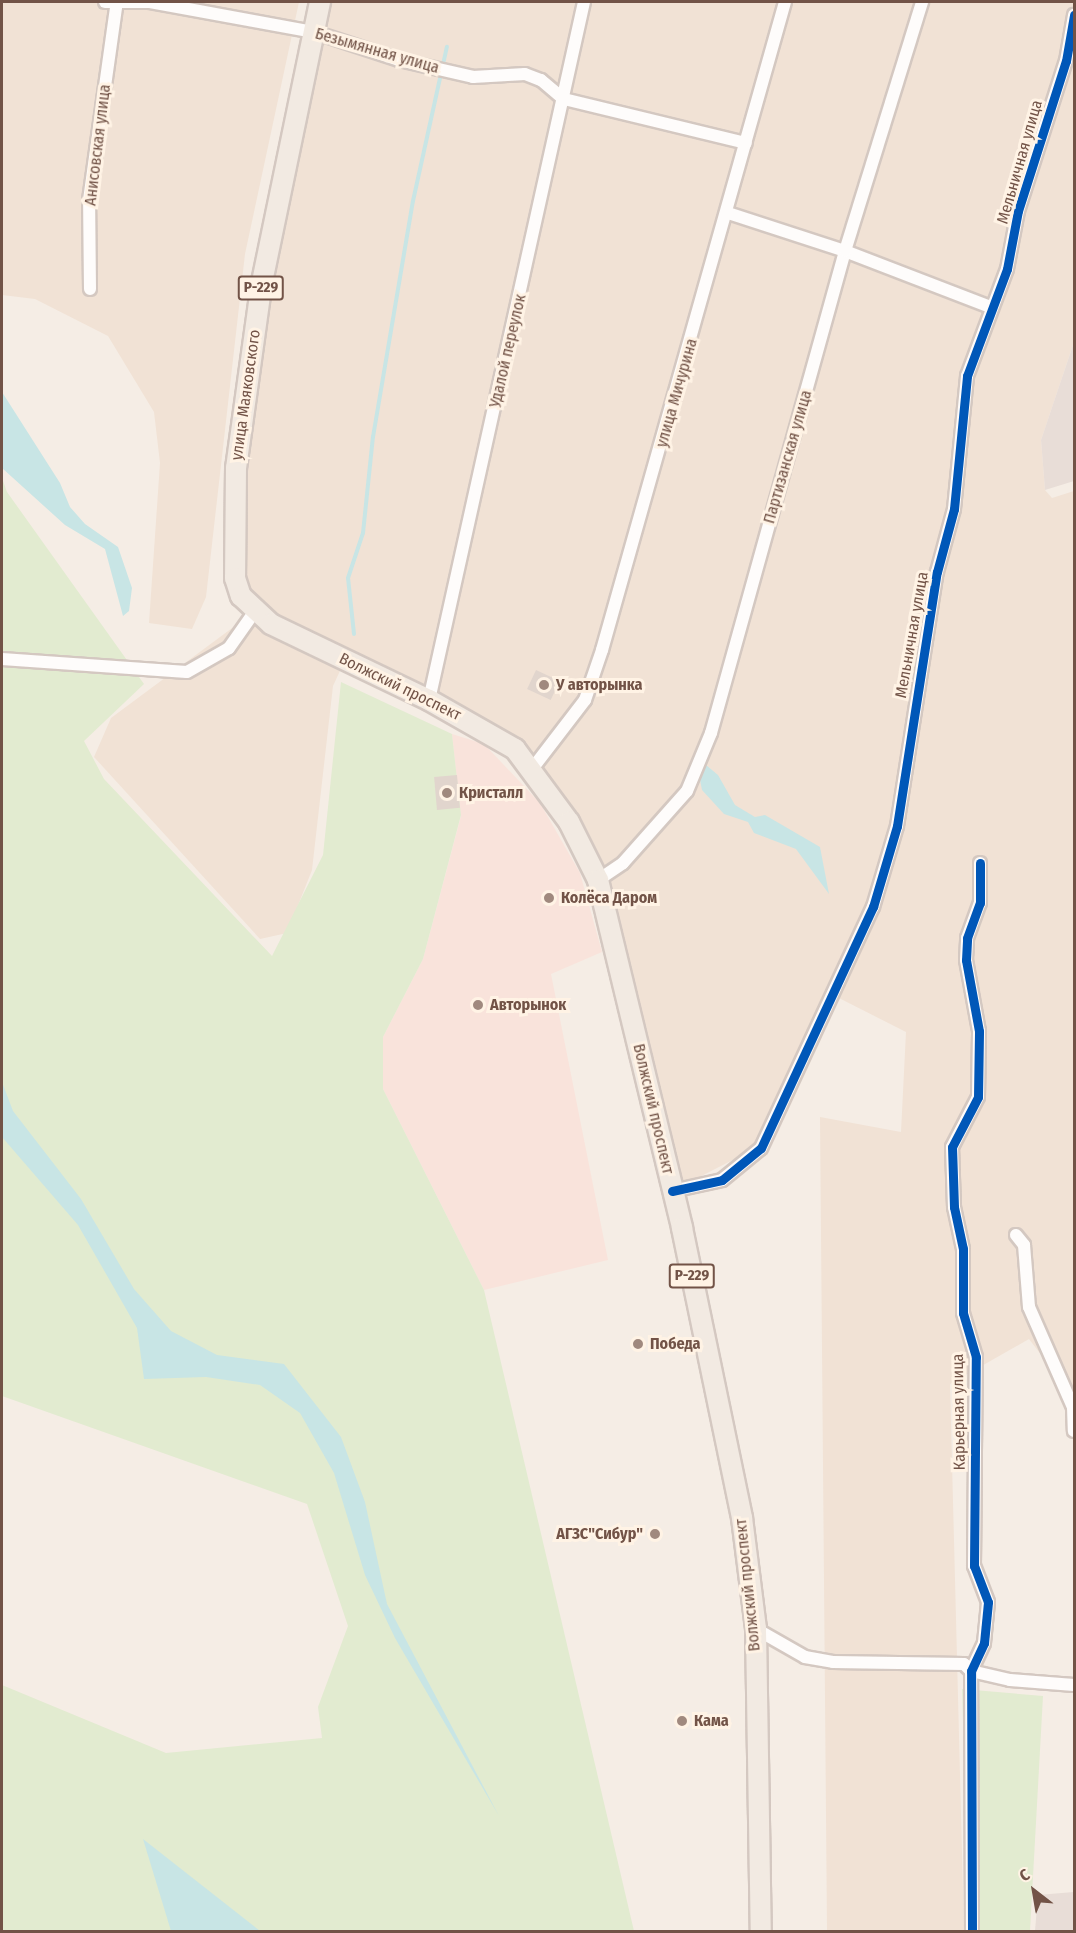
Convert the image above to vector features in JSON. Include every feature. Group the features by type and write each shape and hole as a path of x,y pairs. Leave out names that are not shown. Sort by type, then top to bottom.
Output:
{"main road":[{"name":"улица Маяковского","path":"235,578 236,468 262,281 320,2"},
{"name":"Волжский проспект","path":"235,578 241,596 255,611 300,640 429,700 497,736 532,769 570,822 598,880 672,1191 742,1518 756,1629 761,1932"}],"street":[{"name":"Безымянная улица","path":"113,3 150,2 314,32 399,60 473,76 525,74 542,80 564,99 746,143"},
{"name":"Удалой переулок","path":"429,700 584,2"},
{"name":"улица Мичурина","path":"532,769 576,714 588,690 728,213 785,2"},
{"name":"Партизанская улица","path":"598,880 653,832 687,791 702,757 845,251 922,2"},
{"name":"Анисовская улица","path":"90,289 89,200 113,3"},
{"name":"Мельничная улица","path":"672,1191 722,1180 761,1148 873,907 897,826 937,572 954,509 967,376 990,307 1007,269 1018,211 1066,62 1074,15"},
{"path":"728,213 845,251 990,307"},
{"path":"2,659 187,672 229,648 255,611"},
{"name":"Карьерная улица","path":"972,1932 971,1671 984,1643 988,1602 974,1566 976,1357 963,1313 963,1249 954,1207 952,1147 978,1097 979,1031 966,960 967,938 980,903 981,863"},
{"path":"1016,1235 1024,1245 1029,1307 1073,1407 1074,1431"},
{"path":"756,1629 805,1657 833,1662 964,1664 971,1671 1074,1685"}],"shaded area":[{"path":"2,2 299,2 245,254 206,597 192,629 149,623 160,463 154,412 108,336 35,299 2,295"},
{"path":"320,2 1074,2 1074,342 1041,440 1045,490 1052,498 1074,491 1074,1398 1029,1339 950,1384 964,1931 827,1931 820,1117 901,1132 906,1032 833,995 762,1145 672,1191 598,880 532,769 345,660 333,686 312,870 287,933 260,939 94,757 111,718 255,611 241,596 236,468"},
{"path":"1074,342 1074,481 1045,490 1041,440"},
{"name":"Авторынок","path":"452,734 484,744 540,803 580,873 602,952 551,974 608,1260 484,1290 383,1089 383,1037 423,959 461,816"},
{"path":"1074,1892 1074,1931 1035,1931 1038,1895"}],"green space":[{"path":"2,478 7,492 144,684 84,741 104,779 272,956 323,855 341,682 452,734 461,815 423,959 383,1037 383,1089 484,1290 634,1931 2,1931 2,1685 166,1753 322,1738 318,1707 348,1626 307,1504 2,1396"},
{"path":"962,1689 1043,1696 1030,1931 969,1931"}],"water":[{"path":"2,392 60,483 70,507 85,524 118,547 132,588 129,611 123,616 105,549 65,525 2,468"},
{"path":"706,765 718,775 735,805 755,817 765,815 820,847 829,894 796,849 754,833 748,822 724,814 702,790 699,775"},
{"path":"2,1082 13,1111 81,1199 134,1289 171,1331 217,1355 284,1364 341,1437 365,1502 387,1604 499,1816 395,1638 365,1575 334,1473 300,1413 260,1385 206,1377 144,1379 137,1328 78,1225 2,1137"},
{"path":"143,1839 260,1931 171,1931"}],"building":[{"name":"У авторынка","path":"536,670 560,681 551,700 527,689"},
{"name":"Кристалл","path":"457,775 460,808 437,810 434,777"}],"waterway":[{"path":"354,634 348,578 363,533 373,437 413,201 447,47"}],"cycle path":[{"path":"672,1191 722,1180 761,1148 873,907 897,826 937,572 954,509 967,376 1007,269 1018,211 1066,61 1074,15"},
{"path":"972,1932 971,1671 984,1643 988,1602 974,1566 976,1357 963,1313 963,1249 954,1207 952,1147 978,1097 979,1031 966,960 967,938 980,903 980,863"}],"place":[{"name":"У авторынка","path":"544,685"},
{"name":"Кристалл","path":"447,793"},
{"name":"Колёса Даром","path":"549,898"},
{"name":"Авторынок","path":"478,1005"},
{"name":"Победа","path":"638,1344"},
{"name":"АГЗС\"Сибур\"","path":"655,1534"},
{"name":"Кама","path":"682,1721"}]}
